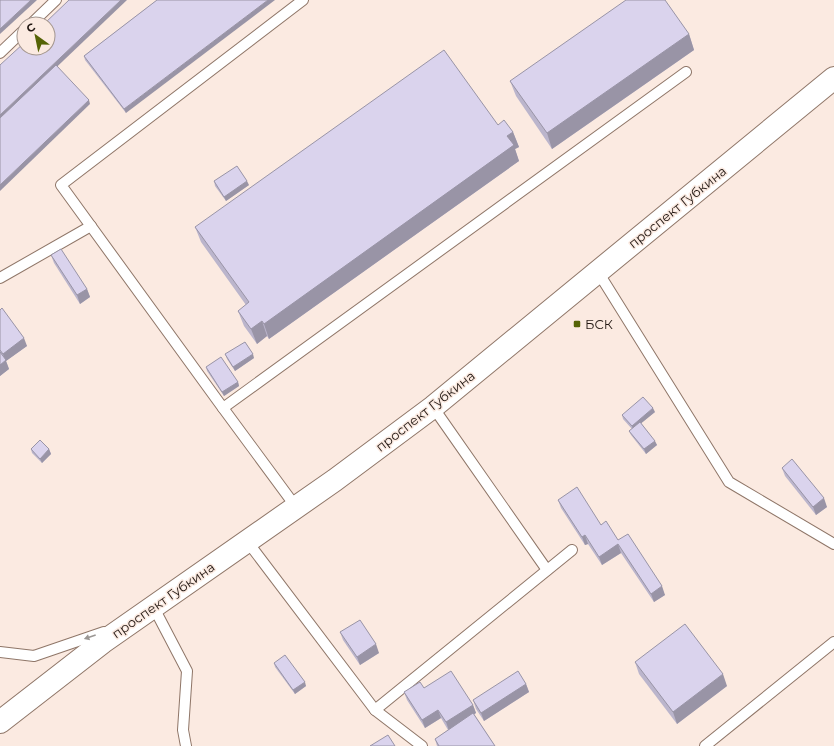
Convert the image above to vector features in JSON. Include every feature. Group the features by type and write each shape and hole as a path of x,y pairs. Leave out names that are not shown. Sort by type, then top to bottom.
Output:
{"street":[{"name":"проспект Губкина","path":"0,722 153,606 296,507 433,407 834,78"}],"lane":[{"path":"39,16 56,0"},
{"path":"296,507 61,184 303,0"},
{"path":"0,53 16,38"},
{"path":"223,408 686,72"},
{"path":"0,278 91,226"},
{"path":"598,272 729,482 834,544"},
{"path":"433,407 547,570"},
{"path":"247,541 375,710 422,746"},
{"path":"375,710 572,550"},
{"path":"153,606 187,671 183,730 186,746"},
{"path":"1,653 34,656 127,625"},
{"path":"705,746 834,642"}],"building":[{"path":"0,0 31,0 0,29"},
{"path":"69,0 121,0 0,115 0,65 16,50 16,56 56,56 56,16 52,16"},
{"path":"157,0 268,0 124,109 84,56"},
{"path":"626,0 665,0 689,34 547,133 510,81"},
{"path":"444,50 498,125 504,120 513,132 507,136 514,145 264,324 262,321 251,329 238,311 249,302 195,227"},
{"path":"56,65 89,100 0,185 0,118"},
{"path":"237,166 247,181 224,197 214,181"},
{"path":"61,249 87,289 77,295 51,255"},
{"path":"2,308 24,338 3,354 0,350 0,310"},
{"path":"245,342 253,354 233,367 225,354"},
{"path":"0,352 6,360 0,365"},
{"path":"221,357 238,382 222,392 206,367"},
{"path":"643,397 653,408 632,426 622,415"},
{"path":"640,422 655,441 644,449 629,431"},
{"path":"40,440 49,449 40,459 31,449"},
{"path":"792,459 824,498 813,507 782,468"},
{"path":"577,487 601,525 606,521 618,540 628,534 662,586 651,594 618,544 599,557 585,535 582,537 558,500"},
{"path":"360,620 376,644 357,657 340,632"},
{"path":"685,624 723,674 673,712 635,662"},
{"path":"285,655 305,682 293,690 274,663"},
{"path":"451,671 473,705 446,722 438,710 422,720 404,692 420,682 424,688"},
{"path":"518,671 526,684 481,713 473,700"},
{"path":"473,713 495,746 439,746 435,739"},
{"path":"388,735 395,746 370,746"}],"place":[{"name":"БСК","path":"577,324"}]}
